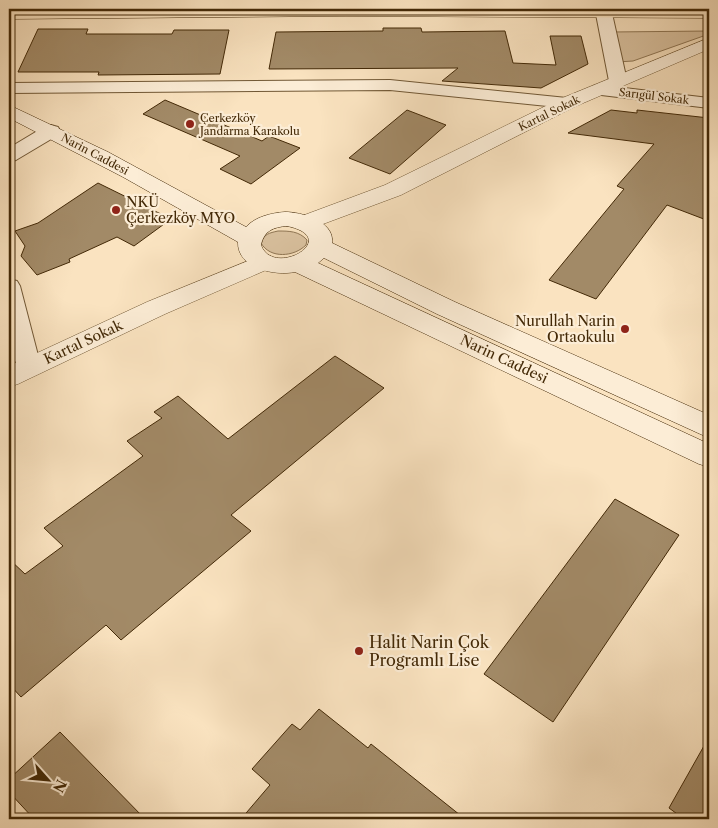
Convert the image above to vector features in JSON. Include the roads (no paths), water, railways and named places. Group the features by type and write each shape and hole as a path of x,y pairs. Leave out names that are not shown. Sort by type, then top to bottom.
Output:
{"main road":[{"path":"10,13 346,10 709,13"},
{"name":"Kartal Sokak","path":"393,190 567,103 709,43"},
{"name":"Narin Caddesi","path":"9,111 180,199"},
{"path":"255,251 258,228 266,223 287,219 307,222 393,190"},
{"path":"180,199 255,251 288,266 299,264 309,259 322,243 393,190"},
{"path":"180,199 266,223"},
{"path":"307,222 320,233 322,243"},
{"name":"Narin Caddesi","path":"322,243 446,308 705,420"},
{"name":"Kartal Sokak","path":"19,372 156,308 255,251"},
{"name":"Narin Caddesi","path":"299,264 709,456"}],"street":[{"path":"604,11 618,80"},
{"path":"9,88 390,85 567,103"},
{"name":"Sarıgül Sokak","path":"599,90 709,103"},
{"path":"9,156 51,131"},
{"path":"9,286 19,372"}],"place":[{"name":"Çerkezköy Jandarma Karakolu","path":"190,124"},
{"name":"NKÜ Çerkezköy MYO","path":"116,210"},
{"name":"Nurullah Narin Ortaokulu","path":"625,329"},
{"name":"Halit Narin Çok Programlı Lise","path":"359,651"}]}
